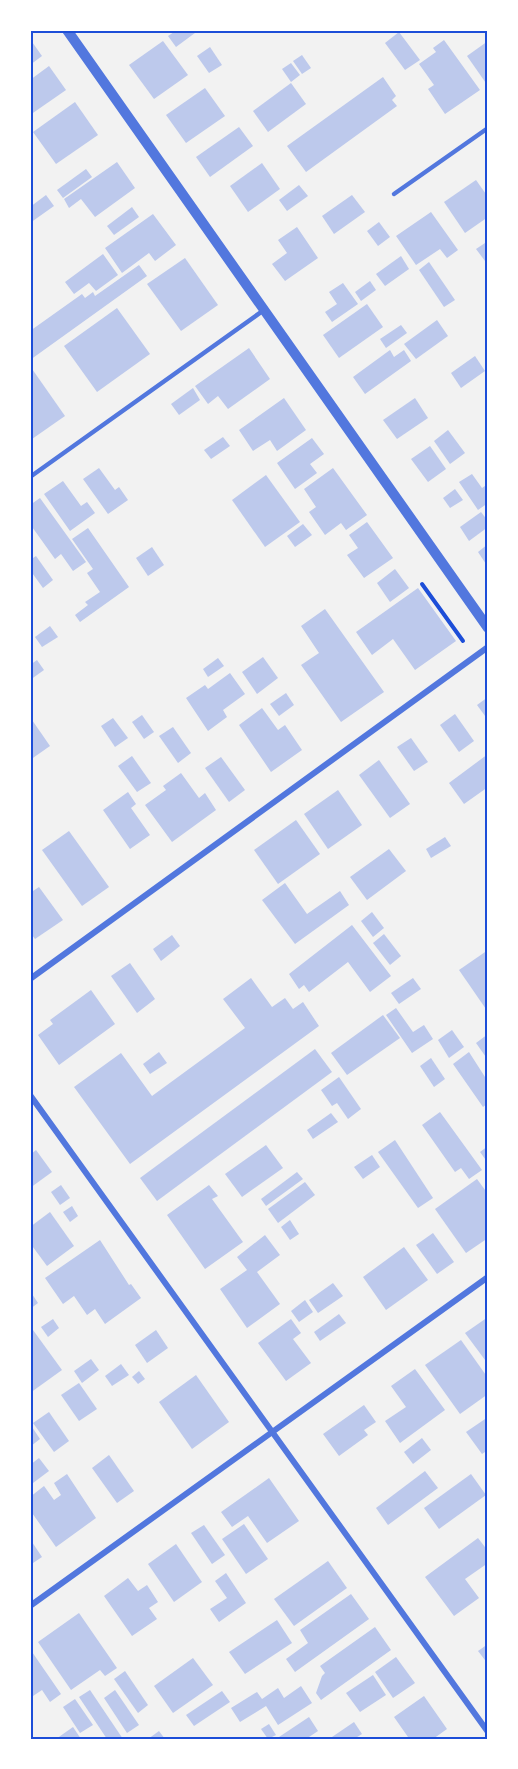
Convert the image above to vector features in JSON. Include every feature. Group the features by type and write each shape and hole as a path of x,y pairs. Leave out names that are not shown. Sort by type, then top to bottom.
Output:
{"street":[{"path":"67,30 488,628"},
{"path":"30,979 488,647"},
{"path":"30,1095 488,1732"},
{"path":"30,1606 488,1276"}],"lane":[{"path":"394,194 488,128"},
{"path":"30,477 264,310"}],"path":[{"path":"422,584 463,642"}],"building":[{"path":"177,30 199,30 176,47 168,36"},
{"path":"399,32 420,60 405,70 385,43"},
{"path":"30,39 42,56 30,65"},
{"path":"444,40 480,90 445,114 428,89 434,85 419,64 436,52 433,48"},
{"path":"163,41 188,75 154,99 129,65"},
{"path":"488,41 488,86 467,56"},
{"path":"210,47 222,65 209,73 197,56"},
{"path":"302,55 311,68 302,74 293,61"},
{"path":"291,63 300,75 291,82 282,69"},
{"path":"49,66 66,90 30,115 30,80"},
{"path":"383,77 396,96 392,100 397,106 306,172 287,146"},
{"path":"291,83 306,104 268,132 253,111"},
{"path":"205,88 225,116 186,143 166,115"},
{"path":"75,102 98,135 56,164 33,132"},
{"path":"239,127 253,146 210,177 196,157"},
{"path":"117,162 135,188 95,217 81,199 69,208 64,199"},
{"path":"262,163 280,189 248,212 230,186"},
{"path":"86,169 92,177 63,198 57,190"},
{"path":"476,180 488,197 488,217 465,233 444,202"},
{"path":"299,185 308,196 287,211 279,200"},
{"path":"46,195 54,206 30,223 30,207"},
{"path":"352,195 365,212 334,234 322,216"},
{"path":"132,207 139,217 114,235 107,226"},
{"path":"431,212 458,250 447,258 440,249 416,265 396,236"},
{"path":"153,214 176,245 155,261 149,253 122,273 105,248"},
{"path":"379,222 390,237 378,246 367,231"},
{"path":"297,227 318,258 285,281 272,264 287,253 278,240"},
{"path":"488,241 488,265 476,249"},
{"path":"103,254 118,275 96,291 89,283 74,294 65,282"},
{"path":"401,256 409,269 385,286 376,274"},
{"path":"185,258 218,305 181,331 147,284"},
{"path":"429,262 455,300 444,307 419,270"},
{"path":"139,265 147,276 30,360 30,331 82,294 85,298 93,292 95,296"},
{"path":"370,281 376,290 361,301 355,292"},
{"path":"343,283 358,304 332,322 325,312 337,304 329,292"},
{"path":"367,304 383,327 339,358 323,335"},
{"path":"117,308 150,354 97,392 64,346"},
{"path":"437,320 448,336 416,359 404,344"},
{"path":"401,325 407,333 386,348 380,339"},
{"path":"249,348 270,379 228,409 218,396 208,404 195,386"},
{"path":"390,350 394,357 404,350 411,361 365,394 353,377"},
{"path":"475,356 485,371 461,388 451,373"},
{"path":"30,366 65,416 32,439 30,436"},
{"path":"193,388 200,400 179,415 171,404"},
{"path":"284,398 306,430 277,451 270,440 253,451 239,430"},
{"path":"415,398 428,418 397,439 383,420"},
{"path":"448,430 465,453 450,464 434,441"},
{"path":"223,437 230,446 211,459 204,450"},
{"path":"312,438 324,454 310,464 317,473 295,489 277,463"},
{"path":"430,446 446,469 428,482 411,459"},
{"path":"99,468 115,490 119,487 128,500 108,514 83,479"},
{"path":"333,468 367,515 346,530 341,523 325,535 309,512 316,507 304,489"},
{"path":"472,474 482,488 488,484 488,503 478,510 459,482"},
{"path":"266,475 300,522 265,547 232,500"},
{"path":"63,481 81,506 87,502 95,513 70,531 44,494"},
{"path":"455,489 463,500 450,508 443,498"},
{"path":"40,498 86,562 73,571 61,554 55,559 30,524 30,505"},
{"path":"481,512 488,521 488,527 469,541 460,527"},
{"path":"367,522 393,558 364,578 347,555 358,548 349,535"},
{"path":"303,524 312,535 295,547 287,536"},
{"path":"88,528 129,587 80,622 75,615 88,605 85,602 100,592 87,573 93,569 72,539"},
{"path":"488,544 488,567 478,552"},
{"path":"152,547 164,565 148,576 136,558"},
{"path":"36,556 53,580 43,588 30,570 30,560"},
{"path":"395,569 409,588 390,602 377,583"},
{"path":"418,588 456,641 415,670 393,639 372,655 356,632"},
{"path":"325,609 384,692 341,722 301,665 319,653 301,626"},
{"path":"50,626 58,637 42,647 35,637"},
{"path":"263,657 278,678 257,694 242,672"},
{"path":"218,658 224,666 208,677 203,669"},
{"path":"37,660 44,670 30,680 30,665"},
{"path":"230,673 245,694 223,710 227,717 208,731 186,698 205,685 208,689"},
{"path":"286,693 294,705 279,716 270,704"},
{"path":"488,697 488,720 477,705"},
{"path":"262,708 278,730 285,725 302,750 271,772 239,725"},
{"path":"455,714 474,741 459,752 440,725"},
{"path":"142,715 154,732 144,739 132,722"},
{"path":"30,717 50,746 30,760"},
{"path":"113,718 128,738 115,747 101,726"},
{"path":"173,727 191,753 178,763 159,736"},
{"path":"411,738 428,762 414,771 397,747"},
{"path":"488,754 488,787 464,804 449,783"},
{"path":"132,756 151,783 137,792 118,766"},
{"path":"221,757 245,790 229,802 205,768"},
{"path":"379,760 410,804 390,818 359,775"},
{"path":"181,773 199,798 205,793 216,810 172,842 145,805 166,790 163,786"},
{"path":"338,790 362,825 328,849 304,814"},
{"path":"128,792 136,804 131,808 150,835 130,849 103,810"},
{"path":"296,820 320,854 278,884 254,850"},
{"path":"69,831 109,887 82,906 42,850"},
{"path":"445,837 451,846 431,858 426,849"},
{"path":"389,849 406,871 367,900 350,877"},
{"path":"285,883 307,914 340,891 349,905 295,944 262,900"},
{"path":"39,887 63,920 35,939 30,932 30,893"},
{"path":"372,912 384,928 373,937 361,921"},
{"path":"352,925 391,976 370,992 348,962 309,992 304,985 299,989 289,974"},
{"path":"384,934 401,956 390,965 373,943"},
{"path":"172,935 180,946 161,961 153,949"},
{"path":"488,950 488,1012 459,970"},
{"path":"130,963 155,999 137,1013 111,976"},
{"path":"251,978 272,1007 285,998 293,1009 303,1002 319,1026 130,1164 74,1087 121,1053 152,1096 245,1028 223,999"},
{"path":"413,978 421,989 399,1004 391,993"},
{"path":"91,990 115,1024 59,1065 38,1035 53,1024 50,1020"},
{"path":"396,1008 413,1032 424,1025 433,1039 412,1053 386,1015"},
{"path":"383,1015 400,1038 347,1075 331,1053"},
{"path":"452,1030 464,1047 449,1058 438,1040"},
{"path":"488,1034 488,1060 476,1043"},
{"path":"315,1049 332,1072 157,1201 140,1178"},
{"path":"159,1052 167,1063 150,1074 143,1064"},
{"path":"469,1052 485,1077 488,1075 488,1103 483,1107 453,1064"},
{"path":"431,1058 445,1079 434,1087 420,1066"},
{"path":"339,1077 361,1109 348,1119 337,1103 332,1106 321,1090"},
{"path":"440,1112 482,1170 469,1179 461,1168 455,1172 422,1125"},
{"path":"331,1113 338,1122 313,1139 307,1130"},
{"path":"395,1140 433,1198 418,1208 378,1152"},
{"path":"266,1145 283,1168 242,1197 225,1174"},
{"path":"488,1146 488,1163 480,1152"},
{"path":"36,1150 52,1172 30,1188 30,1155"},
{"path":"372,1155 380,1167 363,1179 354,1167"},
{"path":"297,1172 303,1179 266,1206 261,1199"},
{"path":"477,1179 488,1194 488,1238 466,1253 435,1209"},
{"path":"305,1182 315,1195 278,1223 268,1209"},
{"path":"61,1185 70,1198 60,1205 51,1192"},
{"path":"209,1185 218,1196 212,1199 243,1242 205,1269 167,1215"},
{"path":"72,1206 78,1216 70,1222 63,1212"},
{"path":"50,1212 74,1246 47,1266 30,1243 30,1227"},
{"path":"290,1220 299,1234 290,1240 281,1227"},
{"path":"433,1233 454,1262 437,1274 416,1245"},
{"path":"265,1235 280,1255 257,1272 280,1304 247,1328 220,1289 247,1270 237,1257"},
{"path":"100,1240 129,1285 131,1284 141,1298 105,1324 95,1309 87,1315 74,1296 63,1304 45,1278"},
{"path":"404,1247 428,1280 386,1310 363,1277"},
{"path":"333,1283 343,1296 318,1313 309,1300"},
{"path":"30,1291 38,1303 30,1309"},
{"path":"305,1300 313,1312 299,1322 291,1311"},
{"path":"339,1314 346,1323 320,1341 314,1332"},
{"path":"488,1317 488,1364 465,1333"},
{"path":"53,1319 59,1328 48,1337 41,1327"},
{"path":"291,1319 301,1333 293,1339 311,1363 286,1381 258,1343"},
{"path":"33,1330 62,1370 30,1393 30,1332"},
{"path":"156,1330 168,1348 147,1363 135,1345"},
{"path":"461,1340 488,1378 488,1394 460,1414 425,1365"},
{"path":"91,1359 99,1370 82,1383 74,1371"},
{"path":"121,1364 129,1375 112,1386 105,1376"},
{"path":"415,1369 445,1410 400,1443 385,1421 406,1407 391,1386"},
{"path":"139,1371 145,1379 138,1384 132,1377"},
{"path":"196,1375 229,1422 192,1449 159,1402"},
{"path":"79,1383 97,1409 79,1421 61,1395"},
{"path":"364,1405 376,1422 364,1430 368,1435 339,1456 323,1434"},
{"path":"49,1412 69,1441 54,1452 33,1423"},
{"path":"488,1417 488,1450 482,1454 466,1432"},
{"path":"30,1424 40,1439 31,1446 30,1444"},
{"path":"422,1438 431,1450 413,1464 404,1452"},
{"path":"109,1455 134,1491 117,1503 92,1468"},
{"path":"39,1458 49,1471 33,1483 30,1479 30,1465"},
{"path":"425,1471 438,1488 388,1525 376,1508"},
{"path":"67,1474 96,1518 56,1547 30,1510 30,1497 44,1486 54,1500 61,1495 54,1483"},
{"path":"471,1474 486,1495 439,1529 424,1508"},
{"path":"269,1478 299,1521 267,1543 248,1516 232,1527 221,1512"},
{"path":"244,1524 268,1559 246,1574 222,1539"},
{"path":"204,1525 225,1555 212,1564 191,1533"},
{"path":"478,1538 488,1551 488,1563 465,1579 479,1598 454,1616 425,1577"},
{"path":"30,1539 42,1557 30,1565"},
{"path":"176,1544 202,1582 174,1602 148,1564"},
{"path":"328,1561 347,1588 294,1626 274,1599"},
{"path":"226,1573 246,1603 219,1622 210,1609 227,1598 215,1581"},
{"path":"128,1578 138,1591 147,1585 158,1602 149,1608 157,1619 132,1636 104,1596"},
{"path":"351,1594 369,1619 295,1672 286,1659 308,1643 300,1630"},
{"path":"79,1613 117,1668 105,1676 100,1670 71,1690 38,1642"},
{"path":"277,1620 292,1643 245,1674 229,1652"},
{"path":"375,1627 391,1650 321,1700 316,1693 325,1673 320,1666"},
{"path":"488,1644 488,1664 478,1651"},
{"path":"30,1649 61,1694 50,1702 42,1690 30,1698"},
{"path":"396,1657 415,1683 393,1698 375,1672"},
{"path":"193,1658 213,1685 173,1713 154,1686"},
{"path":"125,1671 148,1705 138,1713 114,1679"},
{"path":"373,1675 386,1695 360,1712 346,1693"},
{"path":"301,1686 312,1703 278,1725 266,1706 240,1722 231,1708 257,1692 262,1699 278,1688 284,1698"},
{"path":"90,1690 123,1739 107,1739 79,1697"},
{"path":"115,1690 139,1725 127,1733 104,1698"},
{"path":"222,1691 230,1702 194,1726 186,1715"},
{"path":"424,1696 447,1729 433,1739 405,1739 408,1737 394,1717"},
{"path":"75,1699 93,1725 80,1733 63,1707"},
{"path":"309,1717 318,1731 306,1739 276,1739"},
{"path":"354,1722 362,1734 354,1739 334,1739 332,1737"},
{"path":"269,1724 276,1735 268,1739 261,1729"},
{"path":"73,1727 81,1739 56,1739"},
{"path":"159,1731 165,1739 148,1739"}]}
